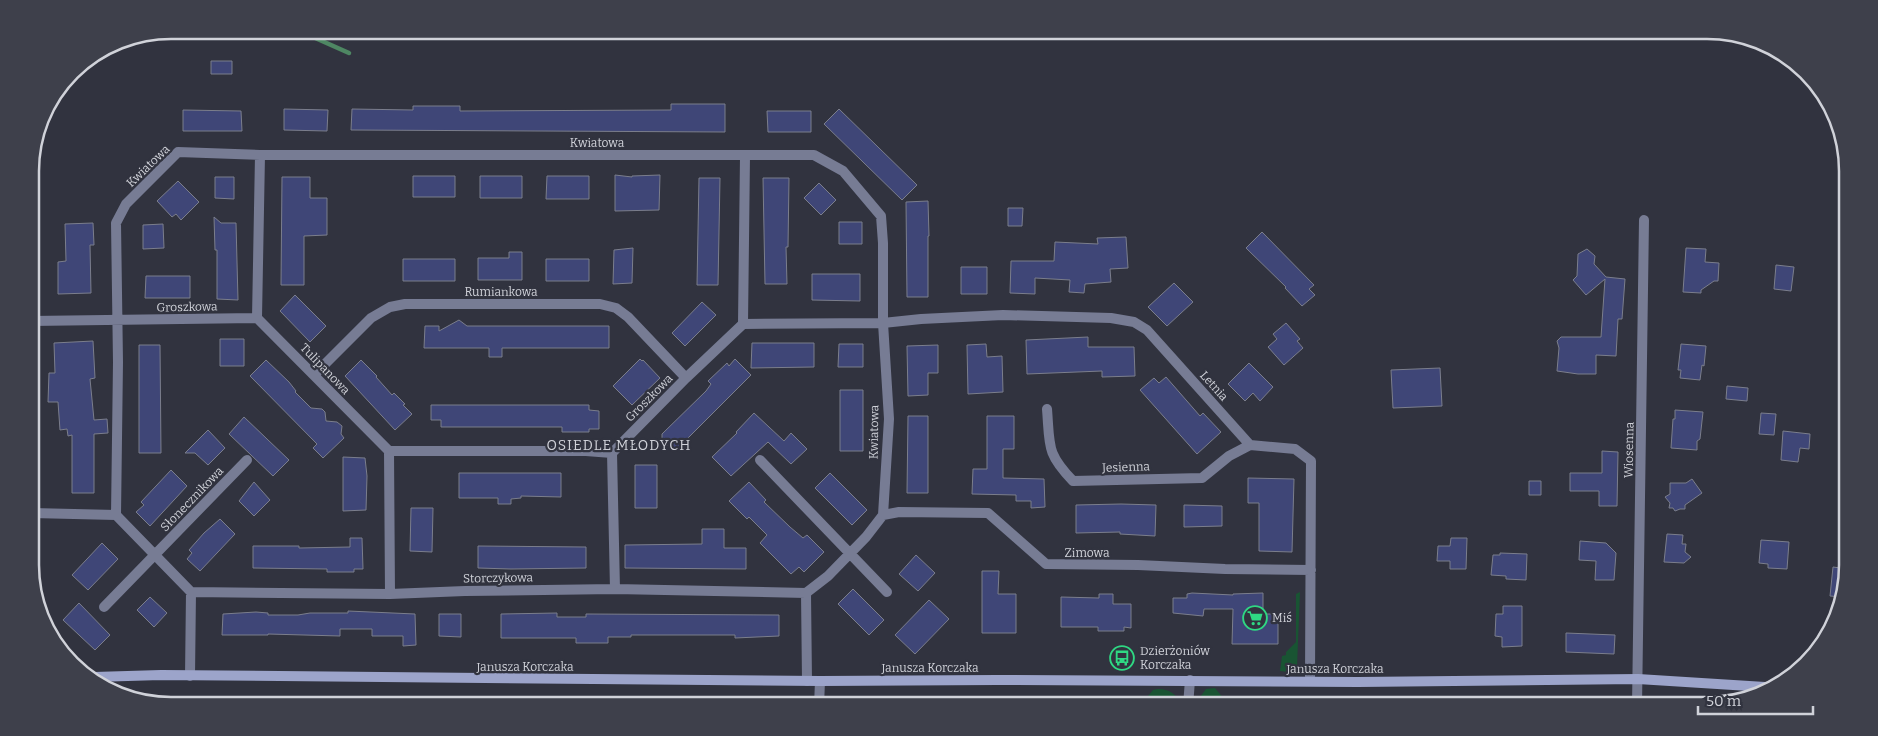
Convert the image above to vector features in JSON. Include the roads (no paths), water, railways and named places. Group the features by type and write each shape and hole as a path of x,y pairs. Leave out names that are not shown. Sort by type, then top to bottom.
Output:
{"street":[{"name":"Kwiatowa","path":"116,515 116,223 126,204 178,152 260,155 814,156 843,171 881,216 883,323 889,420 883,515"},
{"path":"257,318 260,155"},
{"path":"745,156 742,324 883,323"},
{"name":"Wiosenna","path":"1637,697 1644,220"},
{"name":"Rumiankowa","path":"314,375 371,318 390,306 405,304 600,304 616,308 628,317 686,378"},
{"name":"Letnia","path":"883,323 1002,314 1111,318 1134,322 1147,330 1250,445"},
{"name":"Groszkowa","path":"39,321 257,318"},
{"name":"Tulipanowa","path":"257,318 389,452"},
{"name":"Groszkowa","path":"612,454 742,324"},
{"name":"Jesienna","path":"1047,409 1050,450 1057,465 1072,481 1202,478 1228,456 1250,445"},
{"path":"1250,445 1295,449 1311,460 1310,681"},
{"path":"390,594 389,452 586,451 612,454 614,589"},
{"name":"Słonecznikowa","path":"104,607 247,460"},
{"path":"760,460 887,592"},
{"name":"Zimowa","path":"883,515 899,512 988,513 1046,564 1311,570"},
{"path":"39,513 116,515 190,592 190,676"},
{"path":"806,681 806,593 828,576 866,537 883,515"},
{"name":"Storczykowa","path":"190,592 390,594 465,590 614,589 806,593"},
{"name":"Janusza Korczaka","path":"100,677 806,681 1638,679 1759,687"},
{"path":"1189,697 1190,680"},
{"path":"819,697 820,681"}],"waterway":[{"path":"318,39 349,53"}],"place":[{"name":"Miś","path":"1255,618"},
{"name":"Dzierżoniów Korczaka","path":"1122,658"}],"district":[{"name":"OSIEDLE MŁODYCH","path":"619,445"}]}
